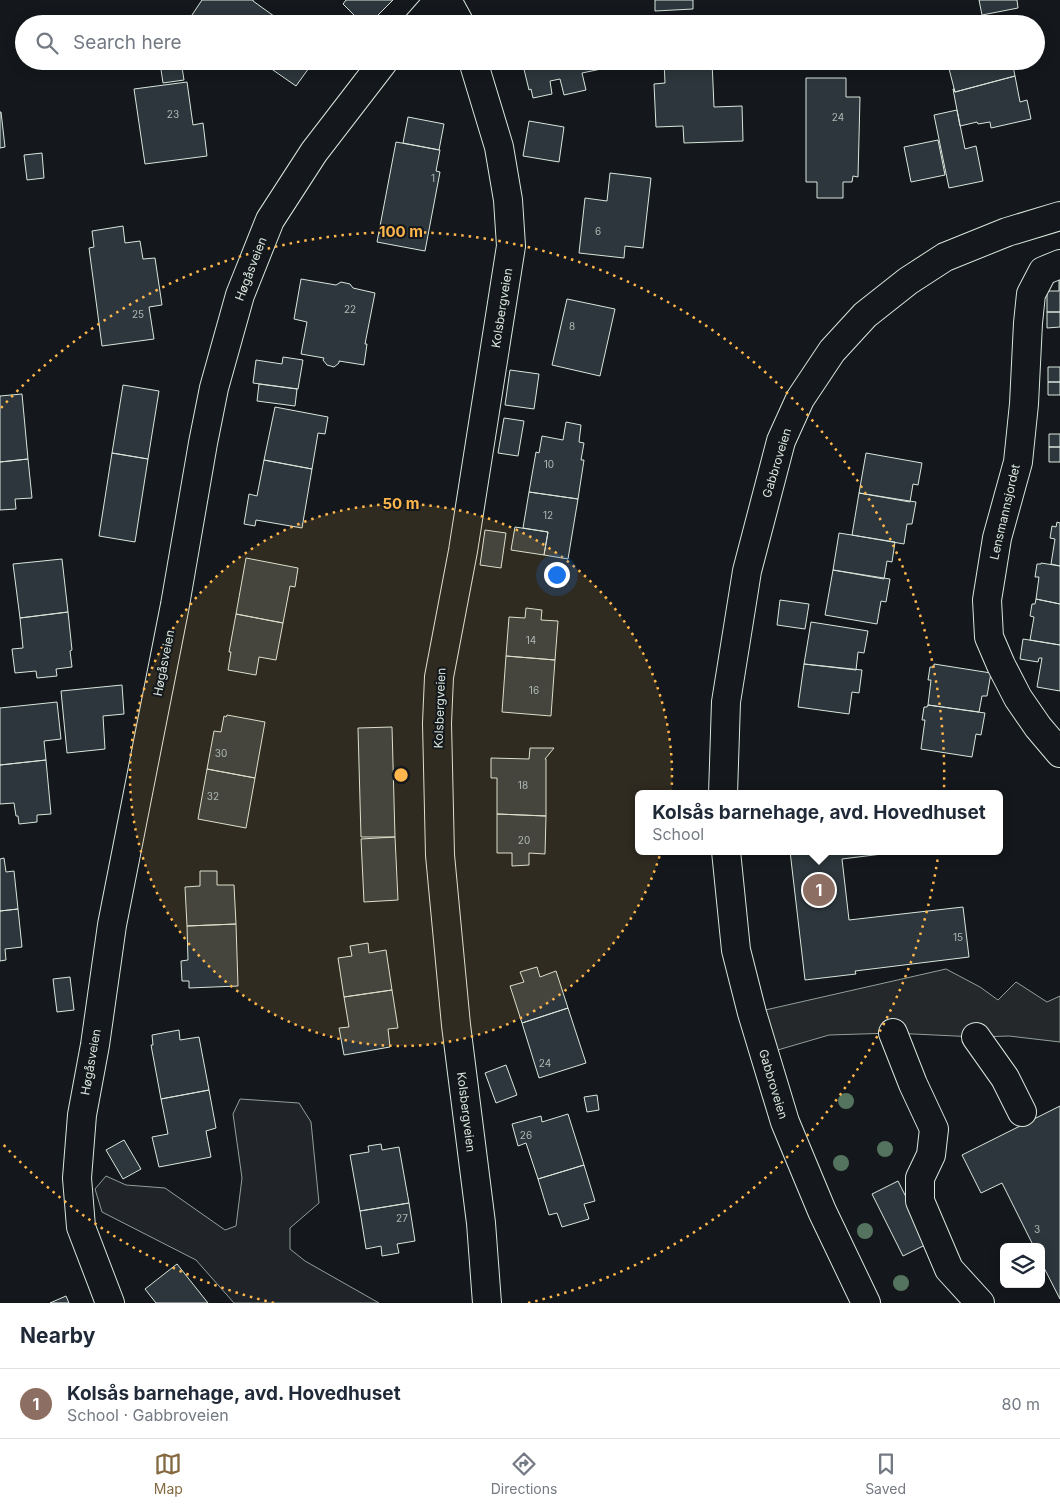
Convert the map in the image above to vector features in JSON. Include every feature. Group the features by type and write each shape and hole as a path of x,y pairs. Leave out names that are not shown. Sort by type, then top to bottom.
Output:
{"street":[{"path":"426,15 439,0"},
{"path":"446,0 455,15"},
{"name":"Høgåsveien","path":"110,1303 81,1227 77,1178 82,1115 112,925 175,605 214,388 240,295 270,220 314,152 377,70"},
{"name":"Kolsbergveien","path":"476,70 499,146 508,200 512,246 463,551 439,677 437,723 440,855 456,1026 481,1223 487,1303"},
{"name":"Gabbroveien","path":"723,790 726,702 748,572 781,441 800,399 832,351 865,315 908,281 945,257 1007,232 1060,216"},
{"name":"Lensmannsjordet","path":"1060,264 1043,271 1031,294 1024,404 1018,462 997,538 987,600 989,637 1001,665 1018,698 1038,727 1060,753"},
{"name":"Gabbroveien","path":"726,855 736,950 752,1013 782,1113 822,1211 866,1303"},
{"path":"893,1033 913,1084 934,1129 931,1155 920,1178 920,1201 949,1269 980,1303"},
{"path":"976,1037 1005,1078 1022,1112"}],"shaded area":[{"path":"946,969 980,987 998,1000 1016,982 1047,1002 1060,996 1060,1042 1009,1036 976,1037 893,1033 829,1035 764,1054 752,1013"},
{"path":"240,1099 299,1103 311,1122 319,1203 290,1228 290,1249 305,1261 379,1303 234,1303 196,1260 102,1212 95,1189 106,1176 126,1185 165,1188 225,1230 236,1226 242,1178 233,1114"}],"building":[{"path":"202,0 253,0 272,15 192,15"},
{"path":"346,0 393,0 378,15 354,15 343,4"},
{"path":"655,0 693,0 693,9 655,11"},
{"path":"979,0 1017,0 1018,8 982,15"},
{"path":"161,70 182,70 184,80 163,83"},
{"path":"273,70 308,70 296,86"},
{"path":"524,70 596,70 582,73 586,90 564,95 560,79 550,81 552,94 533,98 531,89 529,90"},
{"path":"664,70 712,70 714,107 742,106 743,141 684,143 683,126 656,127 654,84 665,83"},
{"path":"949,70 1014,70 1015,76 955,92"},
{"path":"1015,76 1020,102 1027,100 1031,119 991,128 990,122 978,124 977,122 960,126 953,89 955,92"},
{"path":"806,78 846,78 846,97 860,97 858,177 853,176 852,182 843,182 843,198 817,198 817,182 806,182"},
{"path":"187,82 193,125 203,123 207,156 145,164 134,89"},
{"path":"957,110 965,149 976,146 983,181 949,188 934,115"},
{"path":"0,112 5,147 0,148"},
{"path":"408,117 444,124 439,150 403,143"},
{"path":"529,121 564,127 559,162 523,156"},
{"path":"938,140 945,175 911,182 904,147"},
{"path":"396,142 440,150 436,171 440,172 425,251 377,242"},
{"path":"42,153 44,178 27,180 24,155"},
{"path":"610,173 651,178 643,248 625,246 624,258 579,253 585,198 607,201"},
{"path":"123,226 125,243 140,241 143,259 155,258 162,305 149,307 154,339 102,346 89,248 94,247 92,231"},
{"path":"1059,276 1060,312 1047,312 1047,291 1059,291"},
{"path":"301,279 336,285 341,282 350,284 353,288 375,293 365,344 367,344 364,365 339,361 334,367 327,365 323,360 324,358 301,354 307,322 294,319"},
{"path":"567,299 615,309 600,376 552,365"},
{"path":"1047,312 1060,312 1060,327 1047,328"},
{"path":"283,357 303,360 298,389 253,383 256,360 282,364"},
{"path":"1048,367 1060,367 1060,382 1048,382"},
{"path":"510,370 539,374 534,409 505,405"},
{"path":"1048,382 1060,382 1060,395 1048,395"},
{"path":"259,384 297,389 295,406 257,401"},
{"path":"123,385 159,391 148,459 112,453"},
{"path":"22,394 28,459 0,462 0,396"},
{"path":"275,407 328,417 325,434 318,433 312,469 264,460"},
{"path":"504,418 524,421 518,456 498,453"},
{"path":"566,422 581,425 579,442 584,443 581,460 584,460 578,499 529,492 536,452 539,453 542,436 563,440"},
{"path":"1049,434 1060,434 1060,447 1049,447"},
{"path":"1049,447 1060,447 1060,462 1049,462"},
{"path":"112,453 148,459 135,542 99,536"},
{"path":"866,453 922,463 918,485 913,484 910,502 859,493"},
{"path":"28,459 32,498 15,499 16,509 0,510 0,462"},
{"path":"264,460 312,469 302,528 256,520 255,526 244,524 249,494 257,496"},
{"path":"529,492 578,499 568,559 544,555 548,532 523,528"},
{"path":"859,493 916,502 912,524 907,524 904,544 852,535"},
{"path":"1057,522 1060,523 1060,566 1051,564 1055,539 1050,538 1052,526 1056,527"},
{"path":"515,527 548,532 544,555 511,550"},
{"path":"485,530 506,533 501,568 480,565"},
{"path":"839,533 895,542 892,562 887,561 884,579 833,570"},
{"path":"246,558 298,568 295,587 290,586 283,623 236,614"},
{"path":"62,559 68,612 20,618 13,564"},
{"path":"1037,564 1060,566 1060,604 1036,599 1039,577 1035,577"},
{"path":"833,570 890,579 886,602 881,601 877,624 825,615"},
{"path":"1036,599 1060,604 1060,645 1030,640 1034,617 1030,616 1032,604 1035,604"},
{"path":"780,600 809,604 805,629 777,625"},
{"path":"526,608 542,610 541,620 558,621 555,660 506,656 509,617 525,618"},
{"path":"68,612 72,667 56,669 57,676 37,678 36,671 15,673 12,649 23,648 20,618"},
{"path":"236,614 283,623 276,660 259,657 256,675 228,670 231,652 229,652"},
{"path":"811,622 868,631 864,653 858,652 856,670 804,664"},
{"path":"1023,639 1060,645 1060,691 1037,687 1042,658 1039,658 1038,662 1020,659"},
{"path":"506,656 555,660 551,716 502,712"},
{"path":"804,664 862,670 859,693 852,692 849,714 798,707"},
{"path":"934,664 991,673 987,696 982,696 979,712 928,705 931,680 928,680 930,667 934,667"},
{"path":"122,685 124,714 103,716 105,749 67,753 61,691"},
{"path":"57,702 61,739 44,741 46,760 0,765 0,708"},
{"path":"928,705 985,713 981,735 976,734 972,757 921,749 925,720 922,720 924,707"},
{"path":"227,715 265,722 255,778 207,769 214,731 221,732 224,716 226,717"},
{"path":"392,727 395,837 361,837 358,728"},
{"path":"530,748 554,748 545,759 546,816 497,814 497,778 491,778 491,758 529,759"},
{"path":"46,760 51,814 37,815 37,822 19,824 14,803 0,804 0,765"},
{"path":"207,769 255,778 246,828 198,819"},
{"path":"497,814 546,816 545,854 529,853 529,865 512,866 512,853 497,853"},
{"path":"395,837 398,900 364,902 361,839"},
{"path":"790,855 874,855 842,859 849,920 963,907 969,957 855,971 856,974 805,980"},
{"path":"4,858 6,872 14,871 18,909 0,911 0,859"},
{"path":"200,871 217,871 217,885 234,885 236,924 187,926 185,887 200,886"},
{"path":"18,909 22,947 5,949 6,960 0,961 0,911"},
{"path":"236,924 238,986 189,988 189,981 182,981 181,961 188,960 187,926"},
{"path":"368,943 369,953 386,950 392,990 344,997 338,958 352,956 350,946"},
{"path":"537,967 540,977 556,971 568,1008 522,1023 510,986 524,982 520,972"},
{"path":"70,977 74,1010 57,1012 53,979"},
{"path":"392,990 398,1028 388,1029 390,1047 344,1055 339,1028 349,1027 344,997"},
{"path":"568,1008 586,1063 539,1078 522,1023"},
{"path":"179,1030 180,1040 199,1037 209,1090 161,1099 151,1045 153,1045 152,1035"},
{"path":"506,1065 517,1095 496,1103 485,1073"},
{"path":"209,1090 216,1128 206,1131 211,1157 159,1167 152,1137 168,1134 161,1099"},
{"path":"597,1095 599,1110 587,1112 584,1097"},
{"path":"1060,1106 1060,1299 1045,1270 1045,1243 1032,1243 1002,1183 981,1193 962,1155"},
{"path":"568,1114 584,1165 538,1179 526,1143 518,1146 512,1124 541,1116 542,1122"},
{"path":"124,1140 141,1169 123,1179 106,1150"},
{"path":"381,1144 382,1150 399,1147 409,1203 360,1211 350,1155 369,1152 368,1146"},
{"path":"584,1165 595,1201 584,1204 589,1219 562,1227 557,1213 549,1215 538,1179"},
{"path":"898,1181 929,1243 903,1256 872,1194"},
{"path":"409,1203 415,1241 397,1244 399,1253 382,1256 381,1246 366,1249 360,1211"},
{"path":"177,1264 208,1303 156,1303 145,1289"},
{"path":"66,1296 69,1303 50,1303"}],"place":[{"name":"Kolsås barnehage, avd. Hovedhuset","path":"819,890"}]}
